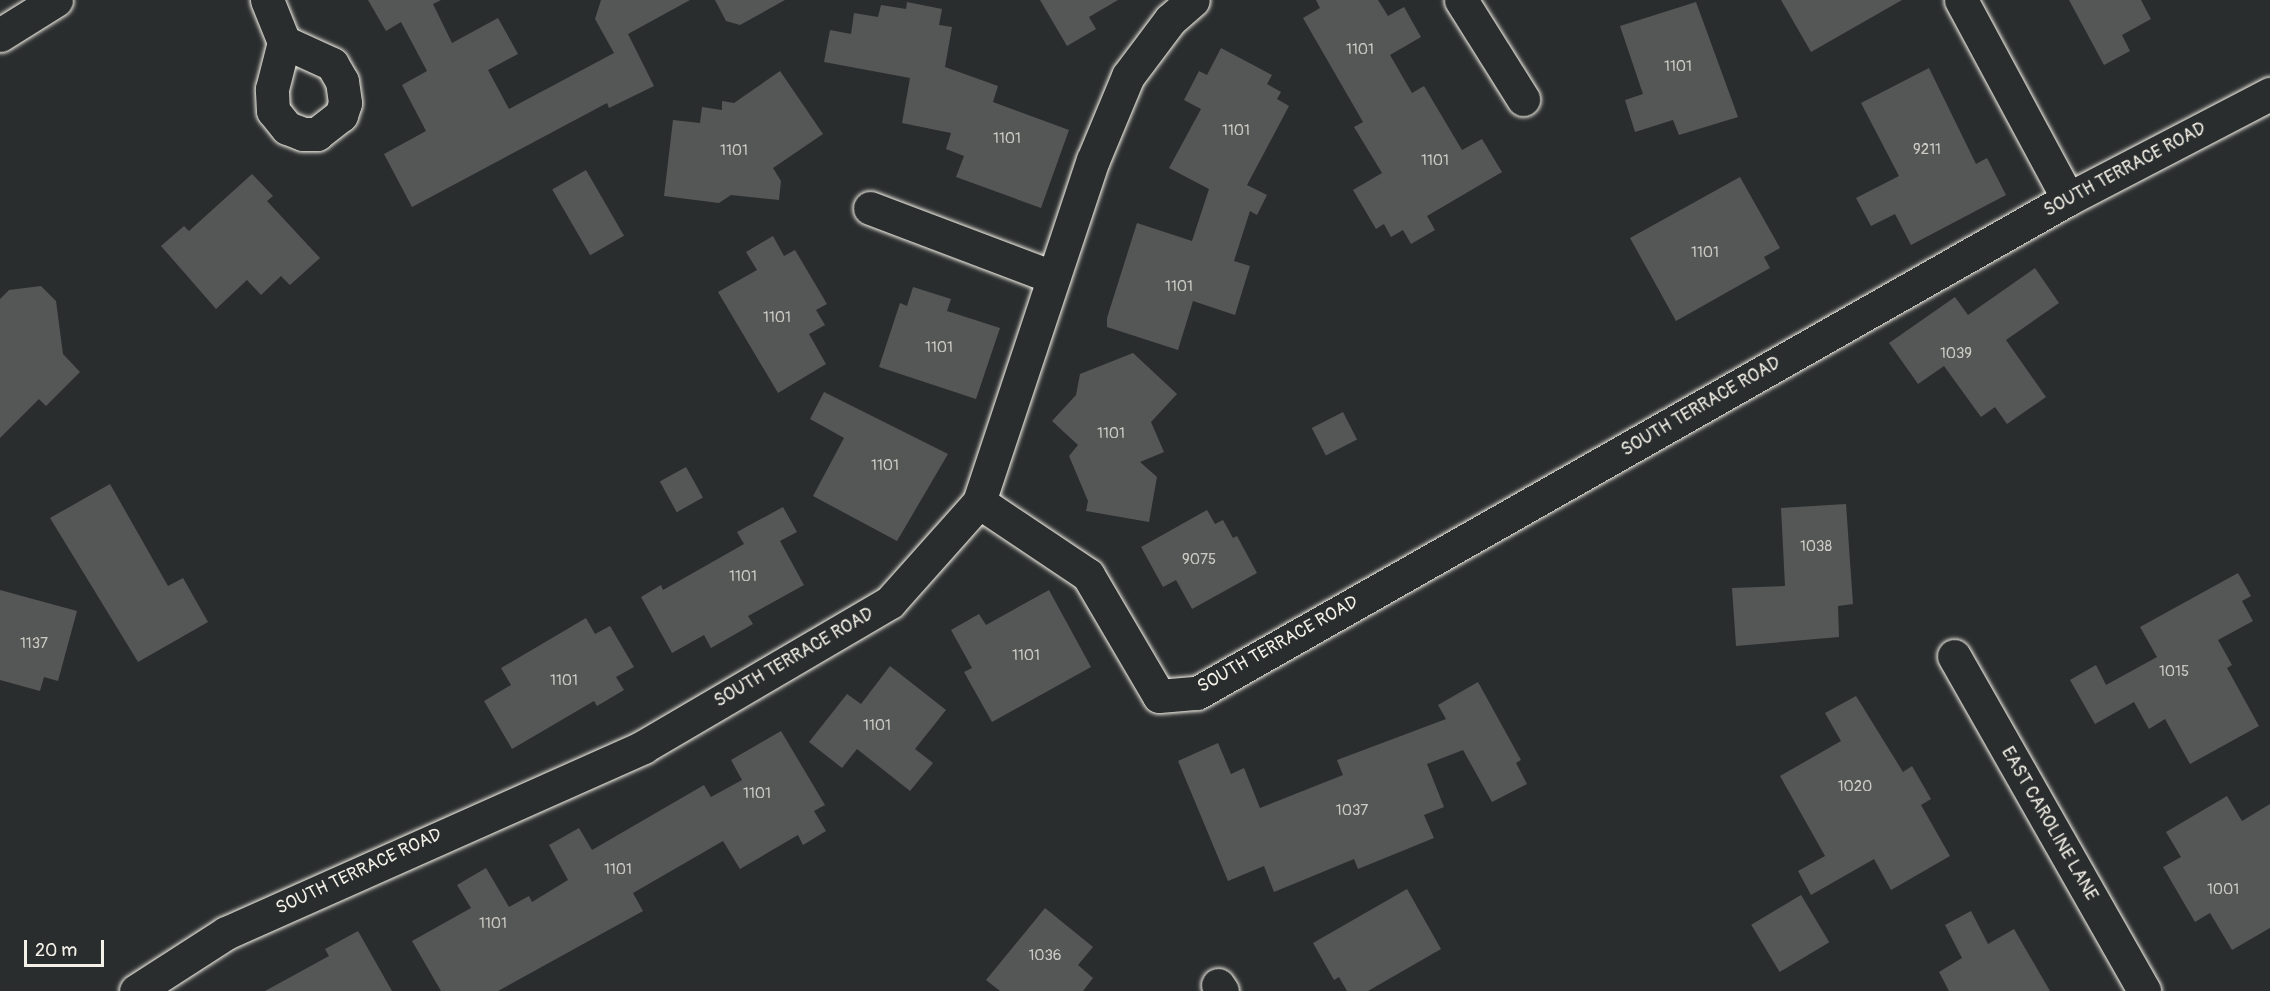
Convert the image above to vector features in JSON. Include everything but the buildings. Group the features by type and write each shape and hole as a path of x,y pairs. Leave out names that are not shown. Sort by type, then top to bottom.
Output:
{"street":[{"path":"0,35 56,0"},
{"path":"267,0 284,42"},
{"path":"979,502 1093,160 1128,76 1170,20 1193,0"},
{"path":"1461,0 1523,99"},
{"path":"1961,0 2068,199"},
{"name":"SOUTH TERRACE ROAD","path":"135,991 226,933 643,747 890,602 979,502 1088,574 1159,696 1197,693 2068,199 2270,94"},
{"path":"870,208 1053,277"},
{"name":"EAST CAROLINE LANE","path":"1954,656 2144,991"}]}
